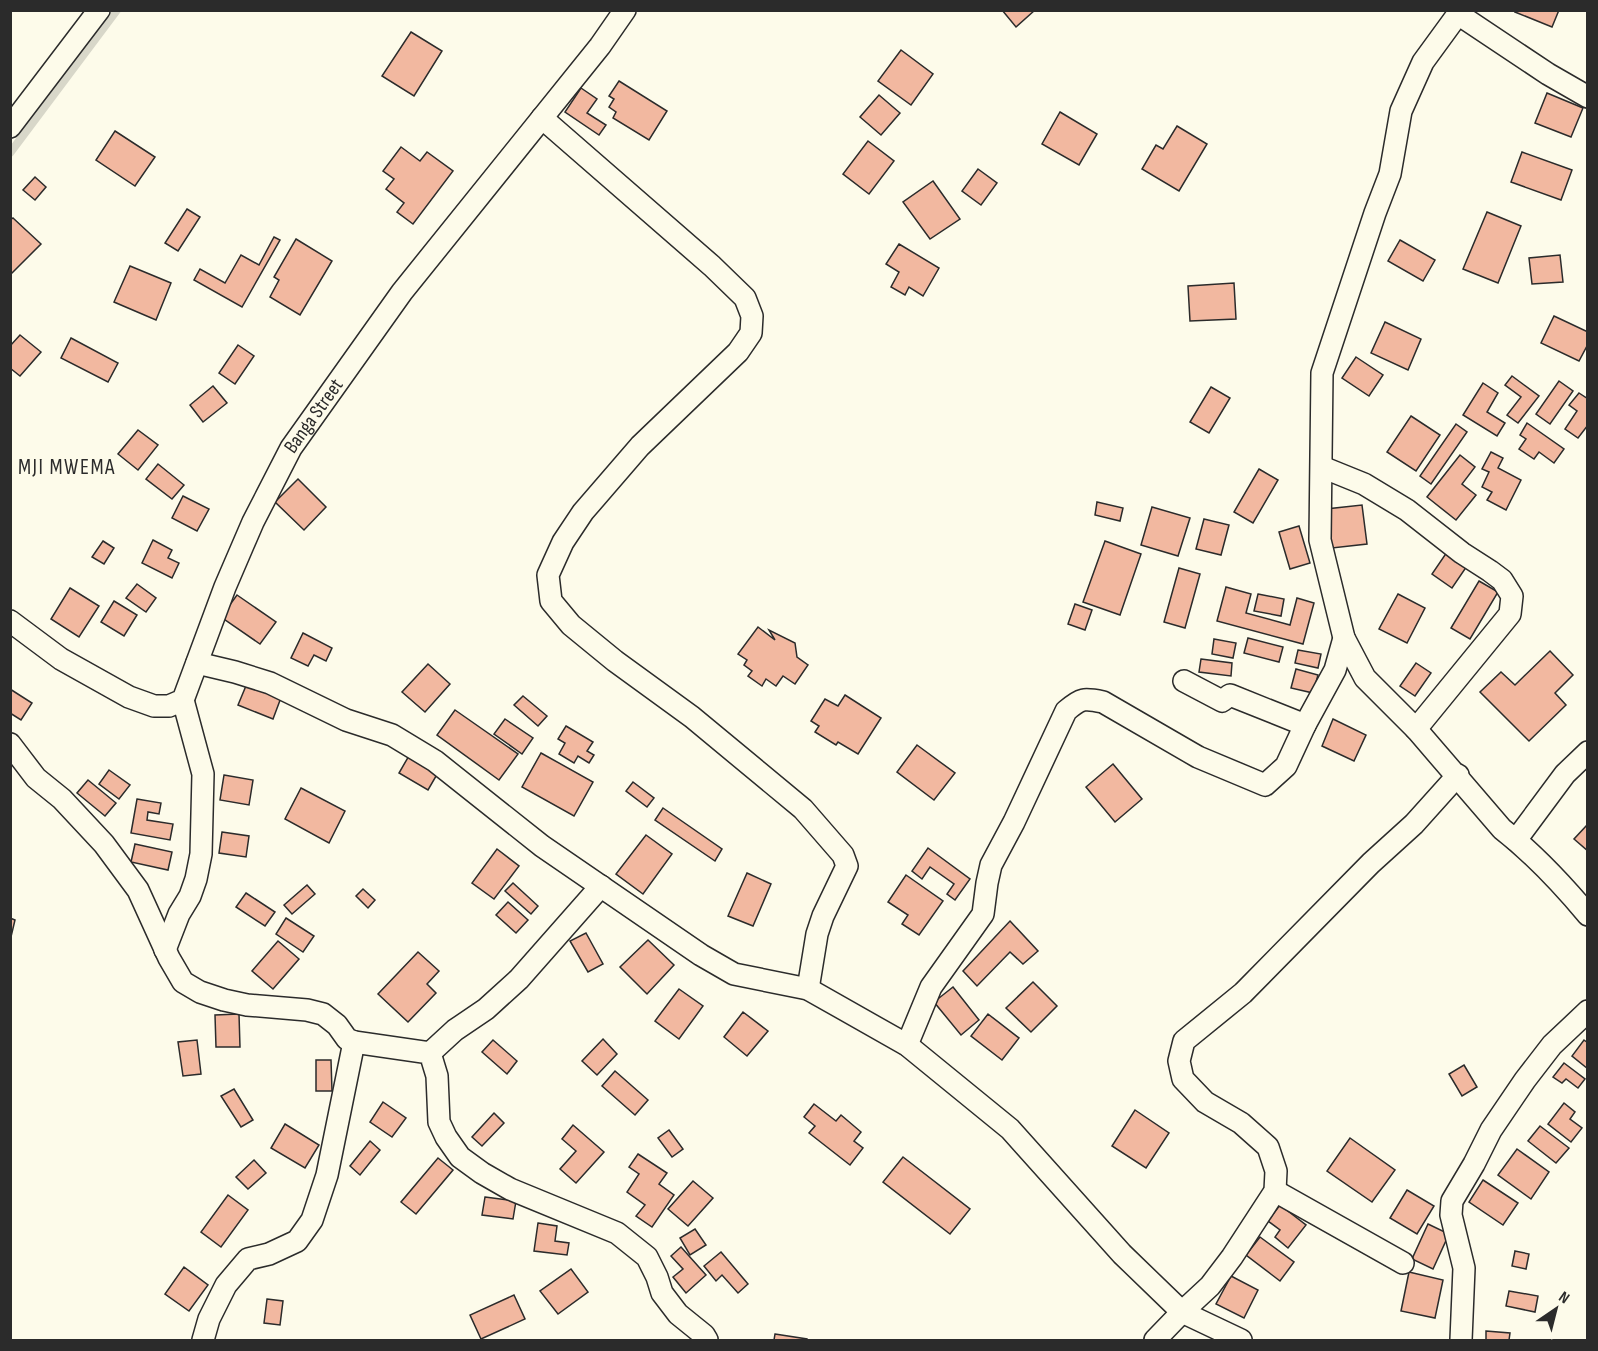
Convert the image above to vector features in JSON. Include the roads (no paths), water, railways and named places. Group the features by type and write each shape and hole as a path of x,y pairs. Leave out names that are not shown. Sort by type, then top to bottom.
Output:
{"street":[{"path":"10,127 99,10"},
{"name":"Banga Street","path":"183,700 225,586 253,522 291,448 402,292 626,10"},
{"path":"1587,96 1548,74 1458,12 1423,62 1401,111 1390,174 1322,373 1322,467 1319,512 1320,540 1344,638 1365,678 1458,775 1502,829 1566,889 1587,915"},
{"path":"542,118 712,266 745,298 752,316 751,333 738,352 639,446 583,512 563,542 548,575 551,601 571,625 615,661 692,717 803,809 843,855 848,866 823,916 817,934 808,989"},
{"path":"1322,467 1364,484 1407,510 1462,553 1502,580 1512,596 1510,614 1416,729"},
{"path":"10,621 61,659 129,697 153,706 170,706 183,700 203,774 201,854 190,896 179,914 165,950"},
{"path":"907,1045 931,987 983,915 991,866 1066,711 1077,700 1088,698 1103,702 1198,757 1265,785 1286,766 1335,670 1344,638"},
{"path":"197,663 235,672 270,684 346,720 392,735 435,761 542,846 701,955 734,974 808,989 907,1045 1010,1129 1122,1254 1182,1312 1241,1341"},
{"path":"1184,681 1222,701 1230,695 1305,725"},
{"path":"10,744 36,778 62,799 104,844 138,890 165,950 183,982 200,992 224,1000 323,1014 331,1018 347,1039 354,1042 430,1053"},
{"path":"1516,840 1565,774 1587,752"},
{"path":"1155,1341 1210,1286 1262,1214 1275,1191 1276,1171 1268,1147 1241,1123 1205,1102 1183,1079 1179,1061 1184,1041 1244,993 1371,863 1414,824 1458,775"},
{"path":"430,1053 455,1030 486,1009 519,979 602,886"},
{"path":"1461,1341 1464,1268 1451,1215 1452,1201 1491,1130 1525,1080 1552,1045 1587,1011"},
{"path":"203,1341 209,1319 226,1285 248,1259 269,1254 297,1241 312,1220 327,1175 354,1042"},
{"path":"430,1053 437,1076 439,1122 460,1157 510,1189 617,1233 647,1257 662,1293 678,1314 704,1335 707,1341"},
{"path":"1275,1191 1403,1263"}],"waterway":[{"path":"10,153 117,10"}],"district":[{"name":"MJI MWEMA","path":"67,467"}]}
